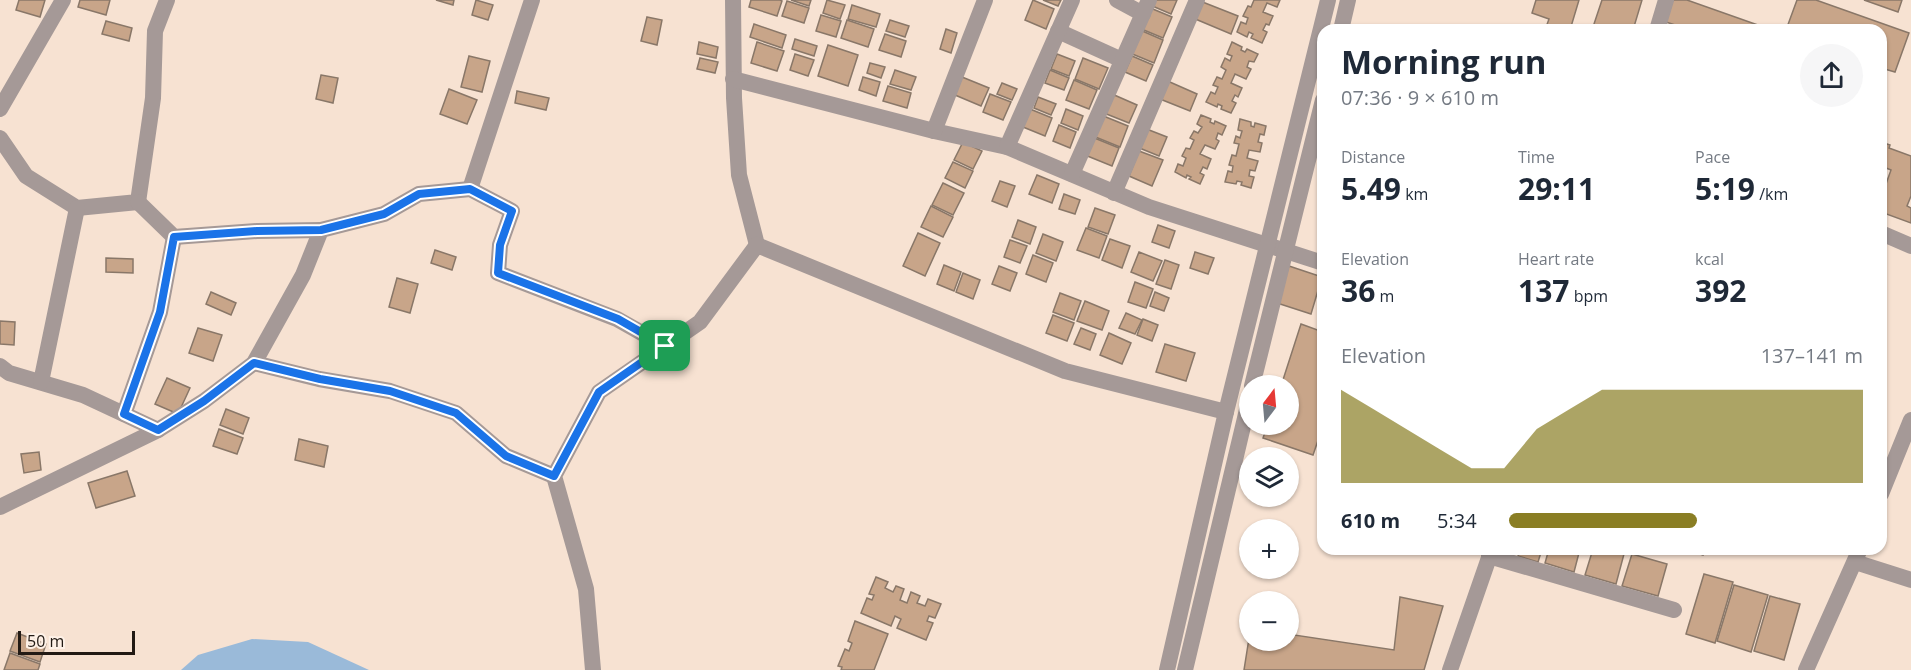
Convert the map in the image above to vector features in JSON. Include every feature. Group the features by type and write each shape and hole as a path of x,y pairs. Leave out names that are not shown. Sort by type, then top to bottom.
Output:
{"street":[{"path":"0,109 63,0"},
{"path":"138,202 153,99 155,31 167,0"},
{"path":"470,189 532,0"},
{"path":"733,0 739,176 757,245"},
{"path":"934,131 985,0"},
{"path":"1007,147 1072,0"},
{"path":"1072,174 1146,7 1117,0"},
{"path":"1114,193 1197,0"},
{"path":"1322,24 1328,0"},
{"path":"1342,24 1348,0"},
{"path":"1659,24 1666,0"},
{"path":"1058,31 1122,60"},
{"path":"1167,670 1226,411 1317,44"},
{"path":"734,79 934,131 1007,147 1149,207 1317,261"},
{"path":"1255,375 1317,124"},
{"path":"0,138 26,176 77,208 138,202 174,237 257,231 321,230 384,214 419,194 470,189 512,211 500,245 498,273 618,319 665,346"},
{"path":"41,382 77,208"},
{"path":"0,507 158,430 204,401 254,363 303,275 321,230"},
{"path":"1887,236 1911,246"},
{"path":"124,414 160,312 174,237"},
{"path":"593,670 586,589 554,476 599,392 700,322 757,245"},
{"path":"757,245 1065,371 1226,411"},
{"path":"254,363 320,379 390,391 456,413 506,456 554,476"},
{"path":"0,366 9,373 83,394 158,430"},
{"path":"1887,479 1911,420"},
{"path":"1185,670 1241,435"},
{"path":"1450,670 1490,555"},
{"path":"1500,555 1674,610"},
{"path":"1806,670 1858,555 1911,580"}],"water":[{"path":"252,639 308,642 369,670 181,670 198,655"}],"building":[{"path":"19,0 45,0 40,17 16,10"},
{"path":"80,0 110,0 106,15 78,7"},
{"path":"436,0 454,0 453,5"},
{"path":"476,0 493,5 488,20 472,15"},
{"path":"751,0 782,1 777,16 749,7"},
{"path":"791,0 811,0 809,6"},
{"path":"827,0 845,5 840,19 823,13"},
{"path":"1033,0 1054,9 1046,29 1025,20"},
{"path":"1043,0 1061,0 1058,6"},
{"path":"1152,0 1177,0 1171,14 1150,5"},
{"path":"1254,0 1280,0 1277,7 1267,3 1263,12 1273,16 1269,25 1266,24 1263,30 1267,32 1262,43 1251,38 1253,34 1249,32 1247,37 1237,32 1241,22 1246,24 1248,18 1243,16"},
{"path":"1536,0 1579,0 1572,24 1547,24 1549,19 1532,13"},
{"path":"1602,0 1642,0 1635,24 1594,24"},
{"path":"1673,0 1687,0 1755,24 1672,24 1666,22"},
{"path":"1797,0 1816,0 1884,24 1788,24"},
{"path":"1864,0 1902,0 1898,12"},
{"path":"787,1 809,8 804,23 782,16"},
{"path":"1200,1 1238,16 1231,34 1193,18"},
{"path":"852,5 880,14 876,27 848,19"},
{"path":"1148,7 1172,17 1163,38 1139,28"},
{"path":"821,15 841,21 836,37 816,31"},
{"path":"647,17 662,20 657,45 641,41"},
{"path":"847,20 874,29 868,47 841,38"},
{"path":"890,20 909,26 905,37 886,31"},
{"path":"106,21 132,28 129,41 102,34"},
{"path":"754,24 786,35 782,48 750,37"},
{"path":"1887,25 1909,33 1895,72 1887,70"},
{"path":"946,29 957,33 951,53 940,49"},
{"path":"1140,30 1163,40 1154,63 1130,53"},
{"path":"885,34 906,41 901,57 879,50"},
{"path":"795,39 817,46 814,56 792,49"},
{"path":"699,42 718,47 716,58 697,54"},
{"path":"757,42 784,51 777,71 751,63"},
{"path":"1232,42 1242,47 1241,50 1245,52 1247,49 1258,54 1254,62 1249,61 1247,67 1251,69 1246,79 1235,74 1231,83 1242,88 1238,97 1235,95 1232,101 1236,103 1231,113 1221,109 1222,106 1218,104 1217,107 1206,102 1211,92 1215,94 1218,87 1213,85 1217,77 1222,79 1226,70 1221,67 1225,58 1230,61 1232,56 1227,54"},
{"path":"828,45 858,55 848,86 818,76"},
{"path":"795,54 814,60 808,76 790,70"},
{"path":"1057,54 1075,61 1069,76 1051,69"},
{"path":"469,56 490,61 482,92 461,87"},
{"path":"1132,56 1153,65 1146,81 1125,72"},
{"path":"700,58 718,62 715,73 697,69"},
{"path":"1083,58 1108,68 1099,89 1075,79"},
{"path":"870,63 885,67 881,78 867,73"},
{"path":"895,70 916,77 911,90 890,84"},
{"path":"1050,70 1069,78 1064,90 1045,83"},
{"path":"321,75 338,78 333,103 316,99"},
{"path":"863,77 880,82 876,96 859,90"},
{"path":"962,77 989,88 981,106 955,95"},
{"path":"1163,79 1197,94 1190,111 1155,97"},
{"path":"1074,80 1097,90 1089,109 1066,100"},
{"path":"1002,83 1017,89 1012,100 997,94"},
{"path":"888,86 911,93 907,108 883,101"},
{"path":"449,89 477,100 467,124 440,114"},
{"path":"517,91 549,98 546,110 515,103"},
{"path":"990,94 1011,102 1003,120 983,112"},
{"path":"1112,94 1137,105 1129,123 1104,113"},
{"path":"1038,97 1056,104 1051,115 1034,108"},
{"path":"1030,109 1052,118 1045,136 1023,127"},
{"path":"1066,109 1083,116 1078,130 1061,123"},
{"path":"1101,115 1128,126 1120,147 1093,136"},
{"path":"1201,115 1211,119 1210,122 1214,124 1215,121 1226,126 1222,135 1218,133 1216,139 1219,141 1215,149 1205,145 1200,154 1211,159 1207,169 1203,167 1200,173 1204,175 1200,184 1189,179 1191,177 1187,175 1186,178 1175,172 1178,164 1183,166 1186,158 1182,156 1186,148 1190,149 1194,140 1190,138 1194,131 1198,133 1202,127 1197,124"},
{"path":"1240,119 1251,122 1251,126 1254,127 1255,123 1266,126 1264,135 1260,134 1258,142 1262,143 1260,152 1249,150 1247,158 1258,161 1255,171 1250,170 1249,176 1254,177 1251,188 1241,185 1242,182 1237,181 1236,184 1225,182 1228,171 1232,172 1233,166 1229,165 1232,155 1236,156 1239,144 1234,143 1236,136 1240,138 1242,131 1238,130"},
{"path":"1059,125 1076,132 1070,148 1053,141"},
{"path":"1144,128 1167,137 1159,156 1137,147"},
{"path":"1092,137 1119,148 1112,166 1085,155"},
{"path":"963,142 982,151 973,169 954,160"},
{"path":"1887,144 1890,145 1889,148 1911,156 1911,196 1907,206 1911,208 1911,223 1887,214 1887,181 1891,170 1887,168"},
{"path":"1139,151 1163,160 1152,186 1129,176"},
{"path":"953,162 973,171 965,188 945,178"},
{"path":"1037,175 1059,184 1052,203 1029,194"},
{"path":"1000,181 1015,186 1007,207 992,201"},
{"path":"943,183 964,193 953,215 932,205"},
{"path":"1064,194 1080,200 1075,214 1059,209"},
{"path":"931,206 953,217 943,237 921,227"},
{"path":"1095,208 1115,215 1108,234 1088,227"},
{"path":"1018,220 1036,227 1030,244 1012,237"},
{"path":"1158,225 1175,231 1169,248 1152,242"},
{"path":"1086,228 1107,236 1099,258 1077,250"},
{"path":"918,233 940,243 925,276 903,266"},
{"path":"1043,234 1063,242 1056,261 1036,253"},
{"path":"1110,239 1130,246 1122,268 1102,260"},
{"path":"1010,240 1027,246 1020,263 1004,257"},
{"path":"435,250 456,257 452,270 431,263"},
{"path":"1139,252 1162,261 1153,281 1131,272"},
{"path":"1195,252 1214,258 1208,274 1190,268"},
{"path":"1033,255 1053,263 1046,282 1026,274"},
{"path":"106,258 133,259 133,273 106,272"},
{"path":"1165,260 1179,265 1171,289 1156,284"},
{"path":"944,265 961,272 954,291 937,284"},
{"path":"999,266 1017,273 1010,291 992,284"},
{"path":"1289,266 1317,275 1317,294 1311,314 1277,303"},
{"path":"963,273 980,280 973,299 956,292"},
{"path":"397,278 418,284 410,313 389,307"},
{"path":"1135,282 1153,289 1146,308 1128,302"},
{"path":"211,292 236,303 231,315 206,304"},
{"path":"1155,292 1169,298 1164,311 1150,306"},
{"path":"1060,293 1081,301 1074,320 1053,312"},
{"path":"1085,301 1109,311 1102,330 1077,321"},
{"path":"1126,313 1142,320 1135,334 1119,328"},
{"path":"1053,315 1074,323 1067,341 1046,333"},
{"path":"1143,319 1158,325 1152,341 1137,335"},
{"path":"0,321 15,322 14,345 0,344"},
{"path":"1301,324 1317,330 1317,443 1313,455 1299,450 1299,447 1289,447 1263,438 1264,435 1299,435 1299,375 1285,375"},
{"path":"198,328 222,335 213,361 189,353"},
{"path":"1081,328 1096,334 1090,350 1074,344"},
{"path":"1109,333 1131,343 1122,364 1100,355"},
{"path":"1165,344 1195,353 1186,381 1156,372"},
{"path":"167,378 190,388 178,414 155,404"},
{"path":"226,409 249,418 243,434 220,425"},
{"path":"219,429 243,438 237,454 213,446"},
{"path":"299,439 328,446 324,467 295,460"},
{"path":"39,452 41,470 24,473 21,454"},
{"path":"127,471 135,496 96,508 88,483"},
{"path":"1518,555 1540,555 1538,562"},
{"path":"1547,555 1578,555 1574,572 1545,563"},
{"path":"1591,555 1624,555 1616,584 1585,575"},
{"path":"1632,555 1667,564 1658,596 1622,586"},
{"path":"1704,574 1733,582 1715,643 1686,634"},
{"path":"876,577 888,582 885,588 893,592 896,586 904,589 900,600 907,603 911,592 920,596 917,603 925,606 928,599 941,604 935,618 929,616 927,621 933,623 926,640 897,628 901,619 895,616 891,626 861,613 867,598 872,600 874,595 869,594"},
{"path":"1734,585 1768,595 1751,652 1717,641"},
{"path":"1770,596 1800,604 1784,660 1754,651"},
{"path":"1400,597 1443,606 1424,670 1244,670 1247,651 1299,651 1299,636 1394,650"},
{"path":"855,621 888,634 874,670 841,670 842,667 838,666 845,649 849,651 852,643 848,641"},
{"path":"17,633 46,644 40,662 10,651"},
{"path":"10,653 40,664 38,670 4,670"}],"route":[{"path":"470,189 512,211 500,245 498,273 618,319 665,346 599,392 554,476 506,456 456,413 390,391 320,379 254,363 204,401 158,430 124,414 160,312 174,237 257,231 321,230 384,214 419,194 470,189"}]}
